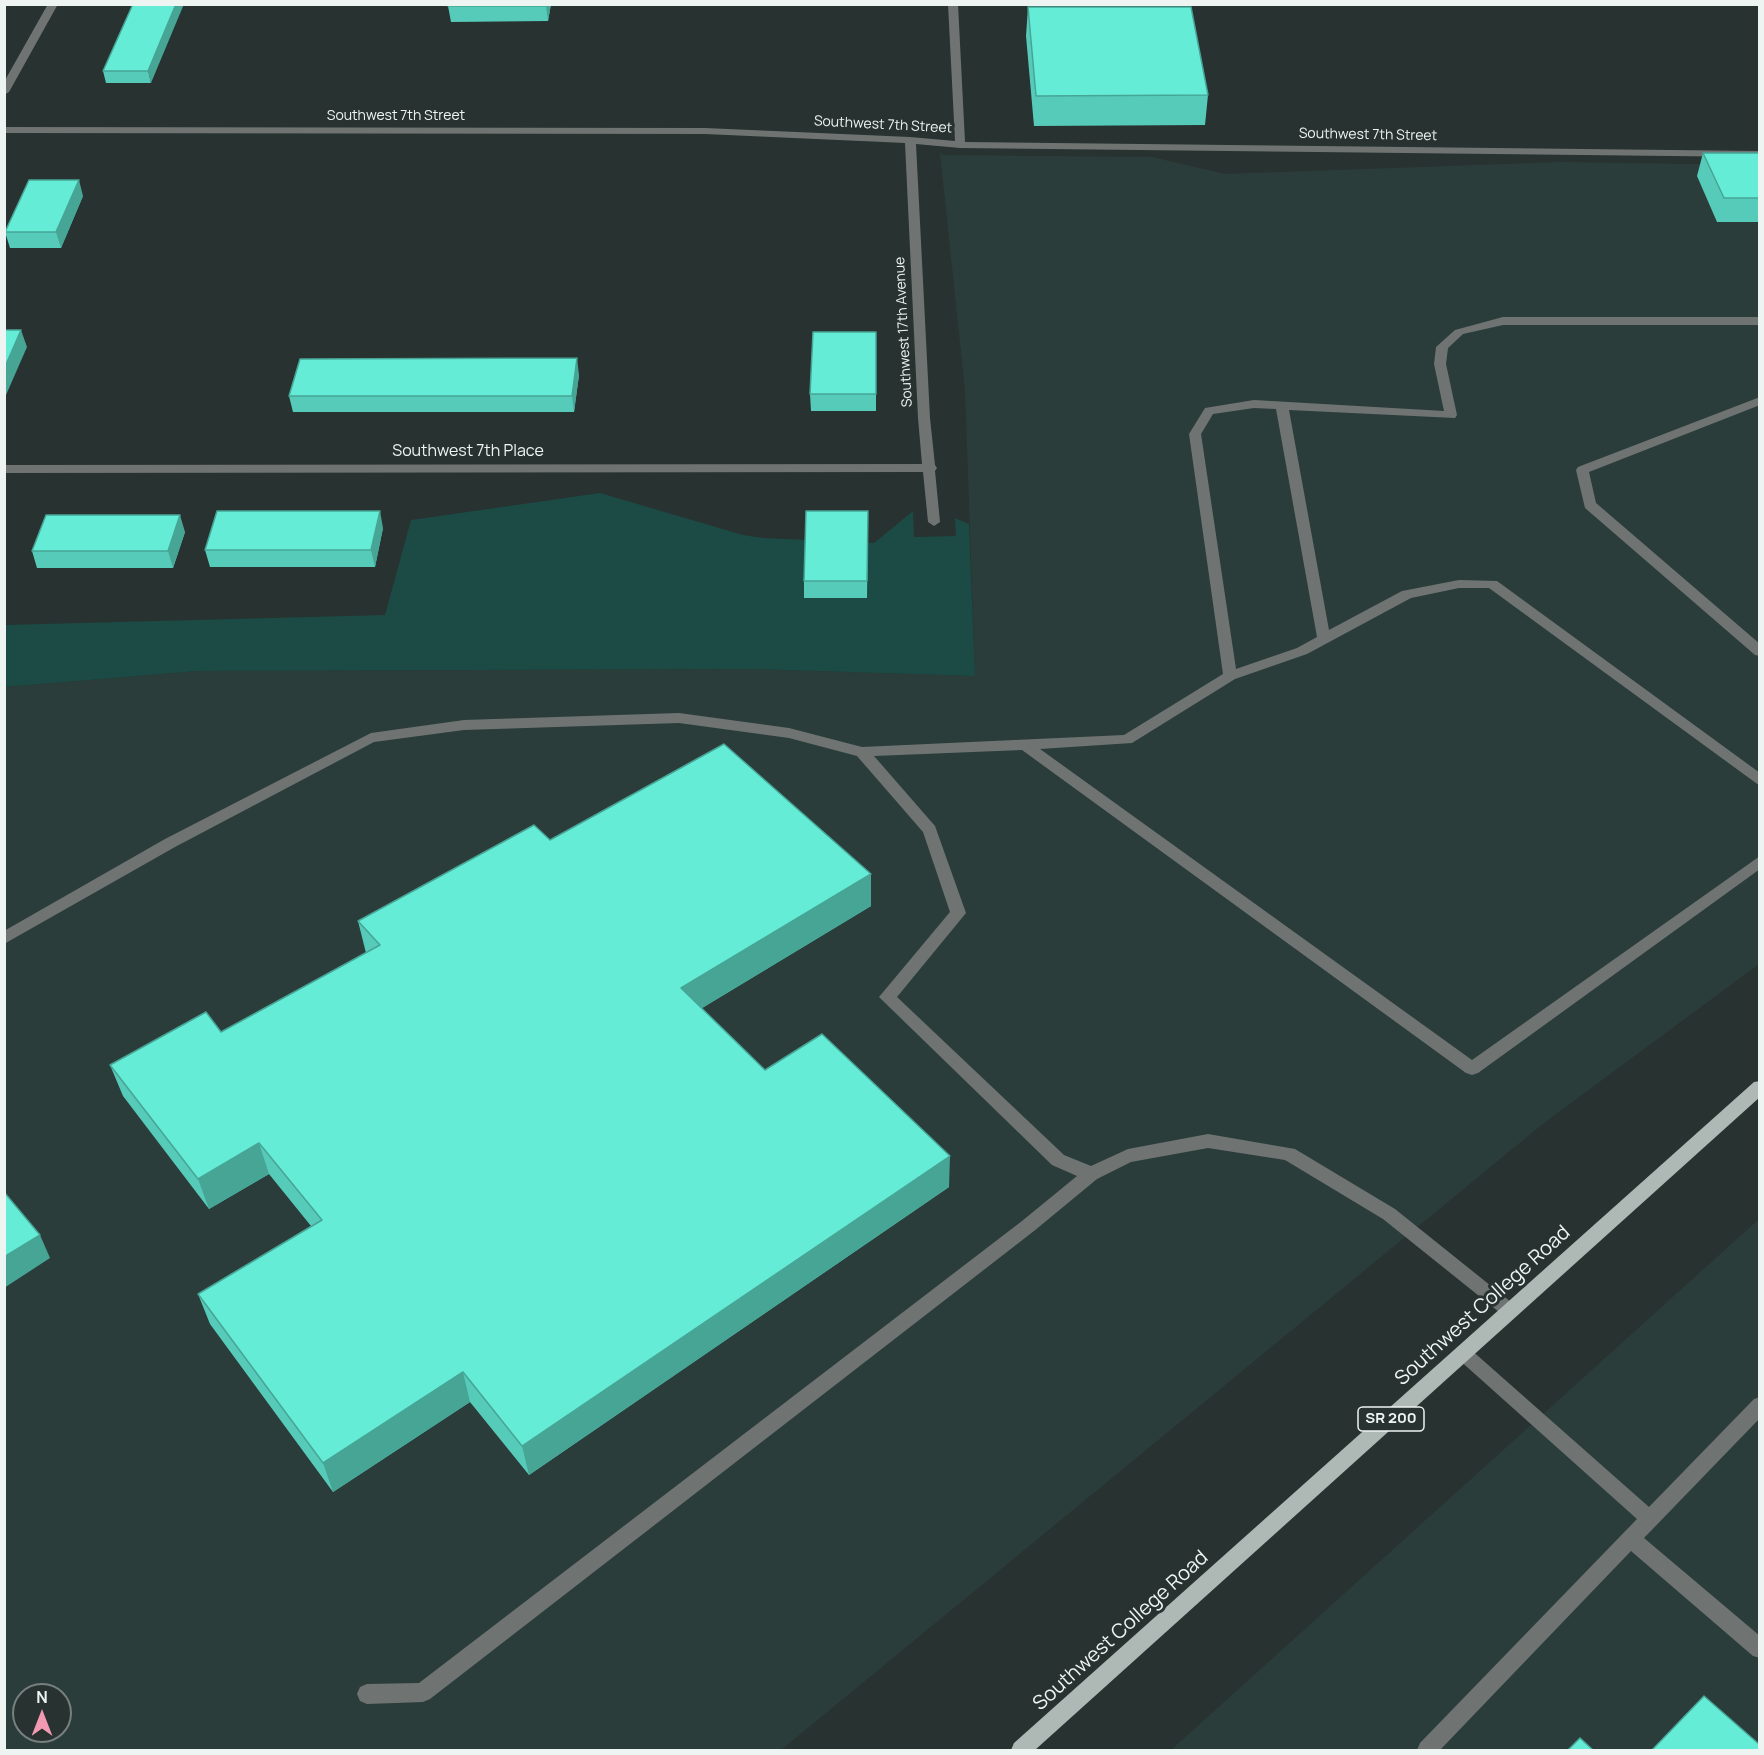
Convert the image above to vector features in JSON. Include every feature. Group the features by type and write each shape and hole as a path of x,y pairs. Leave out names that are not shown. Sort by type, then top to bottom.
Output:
{"main road":[{"name":"Southwest College Road","path":"1021,1750 1760,1087"}],"street":[{"path":"4,92 53,4"},
{"path":"953,4 960,145"},
{"name":"Southwest 7th Street","path":"4,130 705,131 910,140 960,145 1760,154"},
{"name":"Southwest 17th Avenue","path":"910,140 924,407 934,522"},
{"path":"1230,676 1195,434 1209,411 1254,404 1451,415 1440,364 1442,347 1460,332 1503,321 1760,321"},
{"path":"1760,401 1581,470 1590,505 1760,652"},
{"path":"1282,406 1324,639"},
{"name":"Southwest 7th Place","path":"4,469 931,468"},
{"path":"4,938 170,843 371,738 464,725 679,718 789,733 862,752 1127,740 1230,676 1302,651 1407,594 1459,584 1492,584 1760,781"},
{"path":"1025,745 1472,1069 1760,861"},
{"path":"862,752 930,830 958,913 887,998 1058,1160 1091,1174"},
{"path":"367,1694 423,1692 1018,1233 1091,1174 1128,1156 1208,1141 1289,1154 1389,1214 1510,1311"},
{"path":"1463,1353 1650,1519"},
{"path":"1428,1750 1760,1405"},
{"path":"1631,1539 1760,1649"}],"shaded area":[{"path":"940,153 944,155 1152,157 1225,174 1561,162 1759,165 1759,964 1544,1123 781,1750 5,1750 5,687 198,671 752,669 975,676 965,390"},
{"path":"1759,1219 1759,1750 1171,1750"}],"green space":[{"path":"600,493 743,535 763,538 874,543 913,511 914,537 956,536 955,518 969,524 975,676 752,669 198,671 5,687 4,625 385,615 411,520"}],"building":[{"path":"133,4 176,4 148,71 103,71"},
{"path":"449,4 546,4 546,6 448,6"},
{"path":"1028,7 1191,7 1208,95 1036,96"},
{"path":"1703,153 1760,153 1760,198 1724,198"},
{"path":"29,180 79,180 56,232 5,232"},
{"path":"4,330 21,330 4,369"},
{"path":"813,332 876,332 876,394 810,394"},
{"path":"577,358 572,396 289,396 300,359"},
{"path":"217,511 380,511 371,550 205,550"},
{"path":"806,511 868,511 867,581 804,581"},
{"path":"46,515 180,515 168,551 32,551"},
{"path":"724,744 871,874 681,988 765,1070 822,1034 950,1156 522,1446 463,1372 323,1463 198,1294 322,1220 259,1143 198,1179 110,1065 206,1012 221,1032 380,945 358,921 534,825 550,840"},
{"path":"4,1192 40,1235 4,1257"},
{"path":"1704,1696 1760,1745 1760,1750 1652,1750"},
{"path":"1580,1738 1593,1750 1568,1750"}]}
